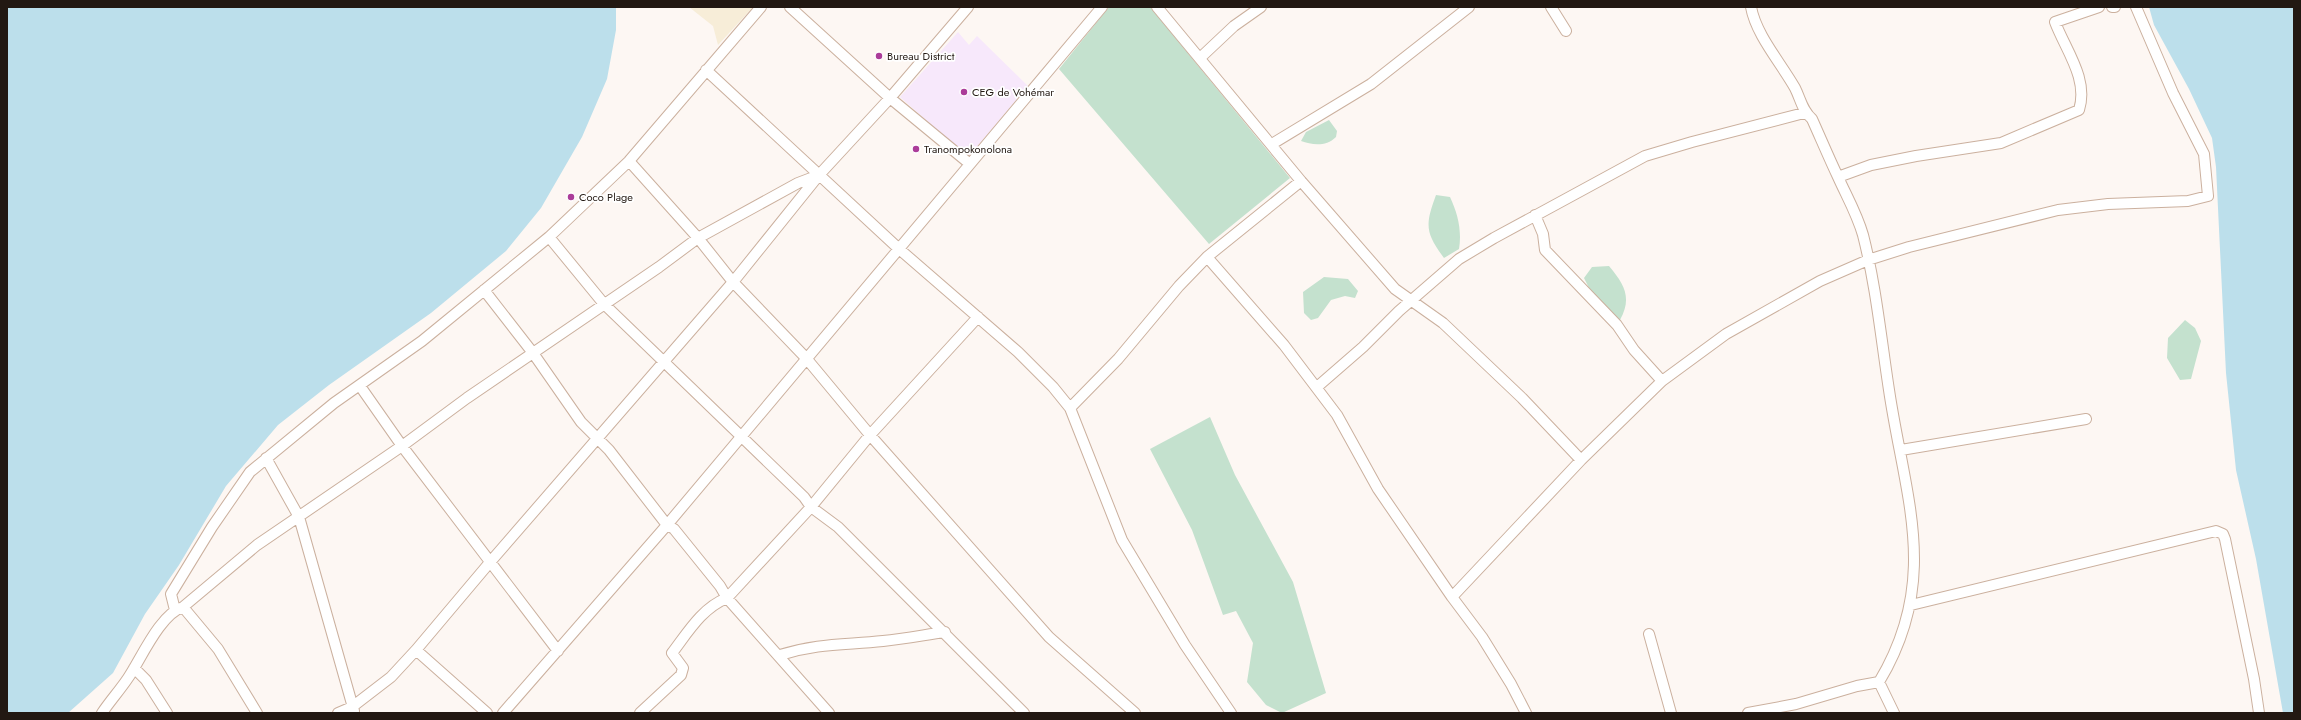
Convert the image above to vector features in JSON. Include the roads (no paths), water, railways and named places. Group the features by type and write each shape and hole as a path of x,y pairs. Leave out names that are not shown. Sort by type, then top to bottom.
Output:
{"street":[{"path":"257,713 218,649 179,608 171,594 189,563 250,472 334,403 422,341 548,236 629,162 761,7"},
{"path":"790,7 890,98 970,164"},
{"path":"503,713 667,525 898,248 1102,7"},
{"path":"1157,7 1272,144 1300,181 1395,289 1443,323 1522,398 1581,460"},
{"path":"1200,58 1234,26 1261,7"},
{"path":"1272,144 1371,84 1468,7"},
{"path":"1550,7 1566,31"},
{"path":"1751,7 1765,39 1795,88 1804,113 1812,119 1851,202 1862,235 1879,311 1889,391 1910,508 1916,568 1911,604 1905,628 1879,682"},
{"path":"1838,177 1871,165 1908,157 2001,143 2079,110 2081,103 2079,78 2055,22 2099,7"},
{"path":"1452,597 1581,460 1662,381 1726,334 1820,280 1868,260 1910,247 2058,210 2108,204 2188,201 2208,196 2204,154 2173,93 2136,7"},
{"path":"338,713 354,710 391,677 416,650 664,360 733,282 820,175 890,98 962,9"},
{"path":"706,70 898,248 978,317 1053,387 1070,408 1122,540 1185,645 1231,713"},
{"path":"1317,387 1363,348 1412,301 1459,260 1536,215 1645,156 1692,142 1804,113"},
{"path":"629,162 698,238 733,282 806,358 870,435 1049,637 1135,713"},
{"path":"102,713 134,668 146,646 179,608 257,545 402,446 467,398 659,267 698,238 798,182 820,175"},
{"path":"1070,408 1118,359 1179,286 1207,257 1300,181"},
{"path":"1536,215 1543,234 1545,250 1617,326 1634,350 1662,381"},
{"path":"548,236 604,304 664,360 804,497 811,507 838,526 1024,713"},
{"path":"1207,257 1317,387 1338,415 1378,489 1452,597 1482,637 1511,684 1526,713"},
{"path":"484,290 533,353 581,422 609,450 667,525 674,529 720,586 727,598 780,655 829,713"},
{"path":"640,713 681,675 683,668 672,653 705,612 715,603 727,598 811,507 870,435 978,317"},
{"path":"360,386 402,446 558,651"},
{"path":"1900,450 2086,419"},
{"path":"266,458 299,517 354,710"},
{"path":"1911,604 2216,531 2223,534 2225,540 2254,679 2258,713"},
{"path":"780,655 804,647 826,644 882,641 945,632"},
{"path":"1650,634 1671,713"},
{"path":"416,650 487,713"},
{"path":"134,668 146,680 167,713"},
{"path":"1748,713 1796,704 1857,686 1879,682"},
{"path":"1879,682 1894,713"}],"water":[{"path":"7,7 616,7 616,30 607,79 582,137 541,208 506,251 431,313 329,385 278,425 226,486 179,565 145,614 113,673 68,713 7,713"},
{"path":"2149,7 2294,7 2294,713 2283,713 2256,559 2236,470 2226,373 2216,167 2212,138 2189,89 2154,25"}],"place":[{"name":"Bureau District","path":"879,56"},
{"name":"CEG de Vohémar","path":"964,92"},
{"name":"Tranompokonolona","path":"916,149"},
{"name":"Coco Plage","path":"571,197"}]}
